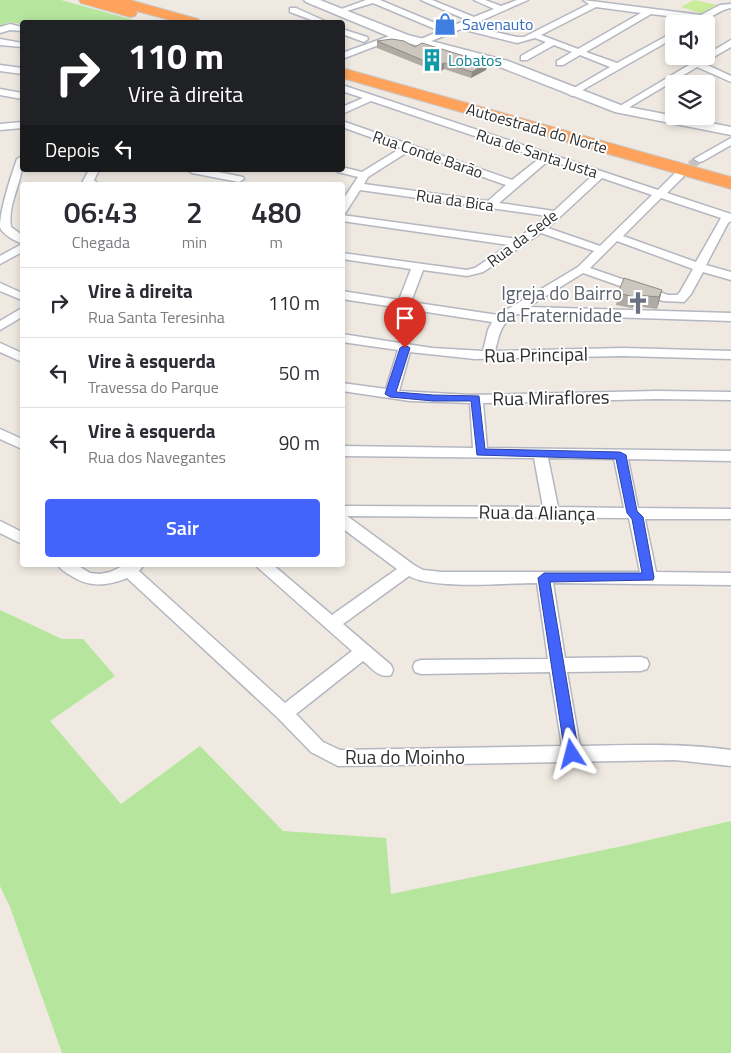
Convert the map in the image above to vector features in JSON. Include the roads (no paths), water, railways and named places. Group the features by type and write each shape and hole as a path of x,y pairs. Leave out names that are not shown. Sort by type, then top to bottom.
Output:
{"highway":[{"path":"86,0 158,20"},
{"path":"113,0 186,20"},
{"name":"Autoestrada do Norte","path":"345,58 731,174"},
{"name":"Autoestrada do Norte","path":"345,74 731,183"}],"street":[{"path":"310,0 419,43 504,64 572,93 620,109 731,140"},
{"path":"324,20 373,0 446,31"},
{"path":"425,0 473,20"},
{"path":"478,0 501,9"},
{"path":"419,43 524,0"},
{"path":"460,26 517,40 526,39 592,2 680,15"},
{"path":"708,15 723,7 731,6"},
{"path":"293,10 316,20"},
{"path":"560,63 650,11"},
{"path":"0,30 10,27 20,29"},
{"path":"345,32 364,39"},
{"path":"535,35 618,67"},
{"path":"345,58 398,36"},
{"path":"572,93 665,39"},
{"path":"0,42 20,45"},
{"path":"524,58 553,42"},
{"path":"715,55 729,47"},
{"path":"620,109 696,65"},
{"path":"700,65 731,79"},
{"path":"0,68 20,71"},
{"name":"Rua de Santa Justa","path":"345,89 730,218"},
{"path":"0,92 20,96"},
{"path":"345,110 370,98"},
{"path":"0,127 20,125"},
{"name":"Rua Conde Barão","path":"345,125 513,184"},
{"path":"699,159 731,140"},
{"path":"345,205 364,175 409,147"},
{"path":"491,204 547,156"},
{"path":"345,171 364,175"},
{"path":"20,172 18,189 4,214 6,228 20,238"},
{"path":"199,172 236,182 247,172"},
{"name":"Rua da Sede","path":"345,256 467,273 479,270 522,243 540,229 600,175"},
{"path":"488,355 494,330 500,319 582,269 680,175"},
{"name":"Rua da Bica","path":"356,186 555,214"},
{"path":"345,218 522,243"},
{"path":"582,269 667,298 680,299 685,294 723,222 730,218"},
{"path":"540,229 601,250"},
{"path":"615,237 699,267 731,276"},
{"path":"0,261 20,249"},
{"path":"404,304 418,267"},
{"path":"0,287 20,296"},
{"path":"345,295 500,319"},
{"path":"514,310 728,317"},
{"path":"0,326 20,313"},
{"name":"Rua Principal","path":"345,338 432,352 488,355 623,352 731,355"},
{"path":"0,347 20,357"},
{"path":"390,394 405,348"},
{"name":"Rua Miraflores","path":"345,386 390,394 433,398 660,394 731,396"},
{"path":"476,398 480,452"},
{"path":"0,433 20,444"},
{"path":"345,451 731,456"},
{"path":"540,454 551,512"},
{"path":"620,455 632,513 637,517 648,577"},
{"name":"Rua da Aliança","path":"345,511 731,514"},
{"path":"345,522 408,569 420,575 442,578 648,577 731,579"},
{"path":"0,526 20,538"},
{"name":"Rua do Moinho","path":"69,567 87,578 104,580 133,568 317,747 338,758 675,752 731,758"},
{"path":"265,567 385,670"},
{"path":"332,623 408,569"},
{"path":"544,578 572,754"},
{"path":"284,713 363,652"},
{"path":"421,667 641,664"}],"tunnel":[{"path":"680,174 699,159"}],"place":[{"name":"Savenauto","path":"445,24"},
{"name":"Lobatos","path":"432,60"},
{"name":"Igreja do Bairro da Fraternidade","path":"638,303"}]}
